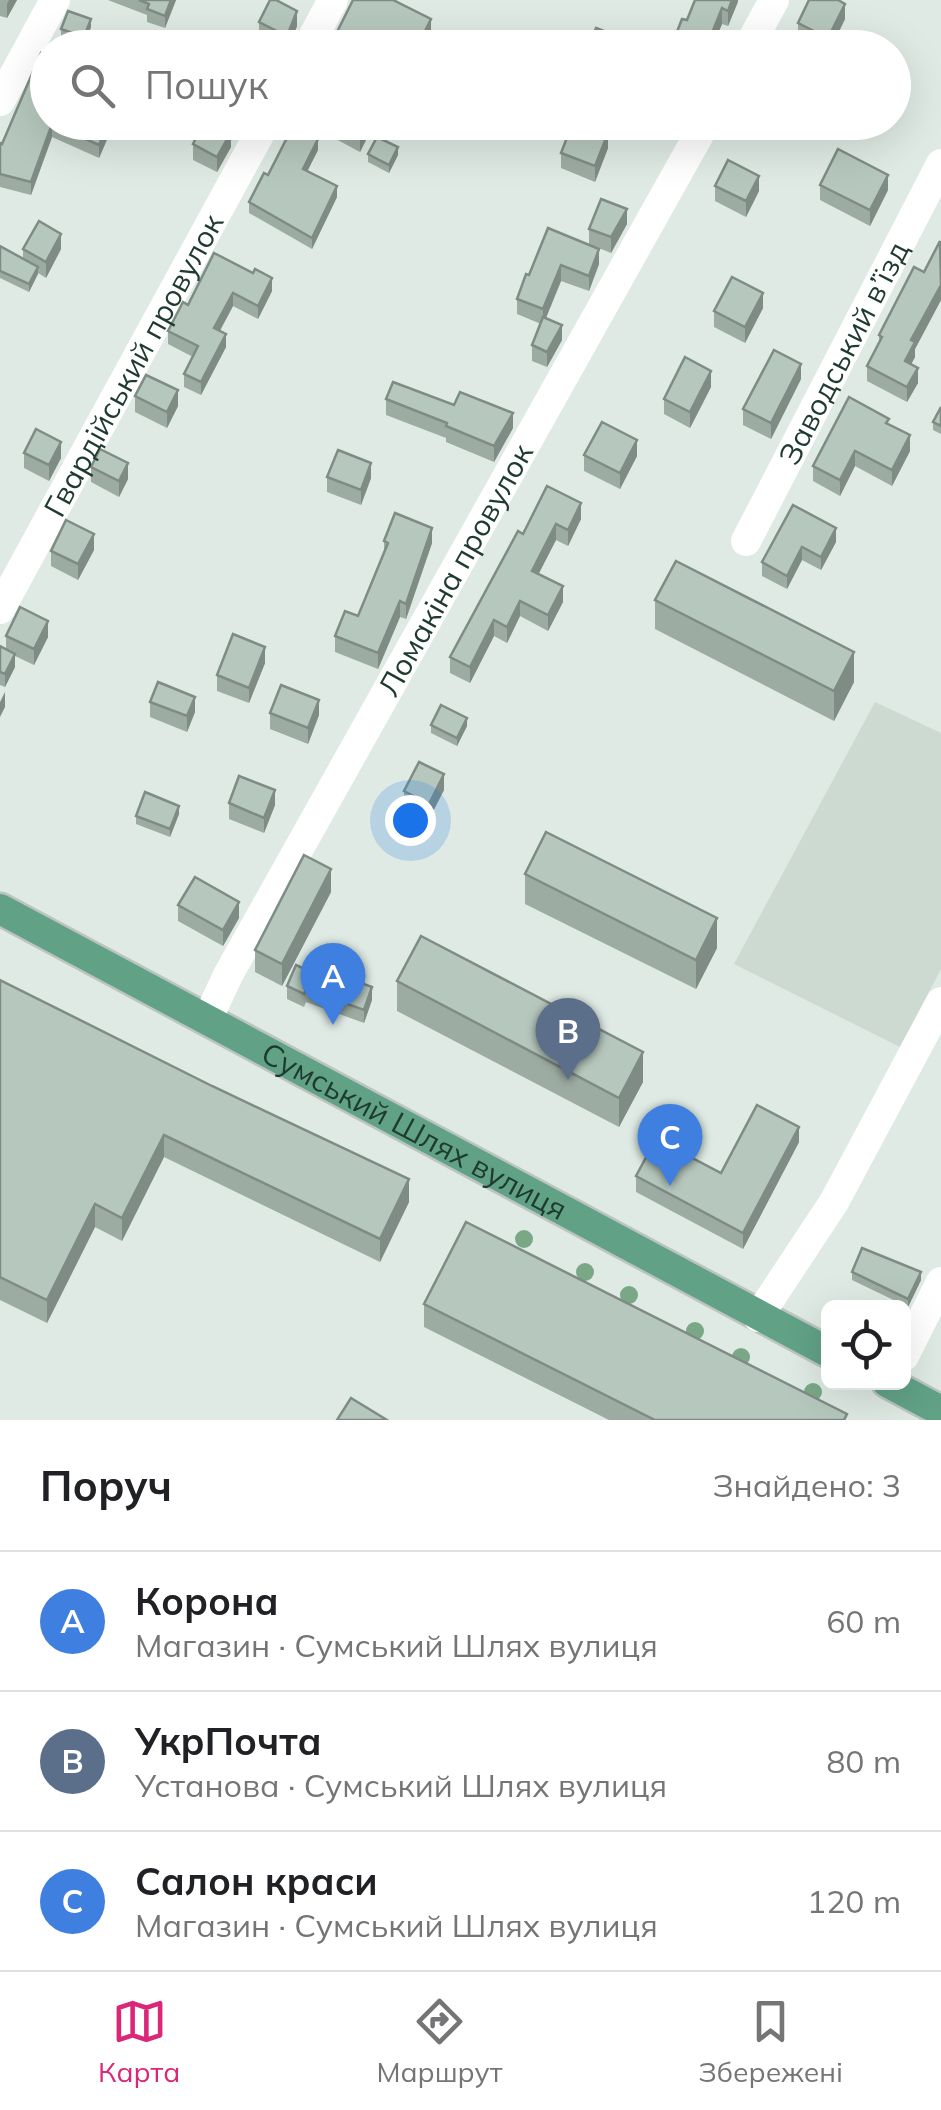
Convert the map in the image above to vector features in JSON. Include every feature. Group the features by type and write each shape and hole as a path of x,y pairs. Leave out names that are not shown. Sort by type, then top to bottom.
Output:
{"main road":[{"name":"Сумський Шлях вулиця","path":"0,909 821,1348"},
{"path":"902,1390 941,1411"}],"street":[{"path":"38,30 54,0"},
{"path":"318,30 334,0"},
{"path":"758,30 774,0"},
{"path":"0,100 30,44"},
{"name":"Гвардійський провулок","path":"0,610 256,140"},
{"name":"Ломакіна провулок","path":"208,1018 228,975 696,140"},
{"name":"Заводський в’їзд","path":"746,540 941,164"},
{"path":"758,1316 834,1202 941,1002"},
{"path":"911,1342 941,1282"}],"shaded area":[{"path":"875,702 941,733 941,969 900,1047 734,964"}],"building":[{"path":"139,0 171,0 165,16 147,9 149,4"},
{"path":"270,0 297,11 289,30 275,30 259,22"},
{"path":"353,0 393,0 431,19 426,30 338,30"},
{"path":"695,0 732,0 728,11 722,8 713,30 678,30 682,19 687,20"},
{"path":"809,0 838,0 845,4 832,30 812,30 798,23"},
{"path":"68,11 91,19 87,30 61,29"},
{"path":"30,79 30,140 46,140 31,182 0,174 2,144"},
{"path":"195,140 227,140 217,157 193,144"},
{"path":"286,140 318,140 303,169 337,186 312,238 249,202 264,173 268,175"},
{"path":"375,140 398,147 389,165 368,154"},
{"path":"566,140 605,140 595,166 561,153"},
{"path":"838,149 888,175 870,210 820,185"},
{"path":"728,160 759,176 746,201 715,186"},
{"path":"601,199 627,209 611,237 589,229"},
{"path":"39,221 61,234 46,262 23,249"},
{"path":"548,228 599,249 589,276 561,265 543,309 517,299"},
{"path":"940,241 941,285 911,340 915,342 905,361 918,368 907,387 867,366 914,267 924,272"},
{"path":"0,246 38,267 29,284 0,271"},
{"path":"214,253 272,278 258,306 233,293 214,328 226,334 201,382 184,374 198,346 168,331 183,302 188,305"},
{"path":"732,277 763,293 745,327 714,311"},
{"path":"543,317 562,325 547,352 532,345"},
{"path":"774,350 801,364 771,423 743,409"},
{"path":"685,357 711,371 690,412 664,399"},
{"path":"146,375 178,390 167,412 135,396"},
{"path":"393,382 454,405 460,392 513,413 494,446 386,399"},
{"path":"849,397 910,435 892,470 855,451 840,480 813,466"},
{"path":"941,407 941,426 933,422"},
{"path":"602,422 637,440 620,473 584,455"},
{"path":"36,429 61,442 49,465 24,453"},
{"path":"100,449 128,463 119,481 91,467"},
{"path":"338,450 371,463 361,490 327,477"},
{"path":"547,486 581,503 568,530 556,524 532,571 563,586 548,615 520,601 507,627 494,620 470,667 450,657 518,531 523,534"},
{"path":"793,505 836,528 821,557 802,547 787,576 762,562"},
{"path":"395,513 432,528 406,604 400,601 378,653 335,636 345,611 358,616 388,543 384,541"},
{"path":"66,520 94,534 78,564 51,551"},
{"path":"676,561 854,652 834,691 655,600"},
{"path":"20,607 48,621 34,649 6,636"},
{"path":"233,634 265,647 249,688 217,675"},
{"path":"0,646 15,654 5,674 0,672"},
{"path":"158,682 195,697 187,716 150,702"},
{"path":"281,685 319,700 308,728 270,713"},
{"path":"441,705 467,718 457,738 431,725"},
{"path":"419,762 444,774 429,804 404,791"},
{"path":"239,776 275,790 264,818 229,803"},
{"path":"145,792 179,806 170,829 136,816"},
{"path":"546,832 717,918 696,960 525,874"},
{"path":"304,855 331,869 282,964 255,950"},
{"path":"195,877 239,902 223,930 178,905"},
{"path":"421,936 643,1052 619,1098 397,981"},
{"path":"296,965 334,983 337,974 372,987 364,1010 287,986"},
{"path":"0,980 409,1179 380,1239 164,1135 122,1218 95,1204 47,1300 0,1277"},
{"path":"757,1105 799,1127 743,1233 636,1176 656,1139 721,1173"},
{"path":"466,1222 847,1414 844,1420 655,1420 424,1304"},
{"path":"862,1248 921,1272 908,1299 852,1272"},
{"path":"351,1398 387,1420 337,1420"}],"place":[{"name":"Корона","path":"333,1025"},
{"name":"УкрПочта","path":"568,1080"},
{"name":"Салон краси","path":"670,1186"}]}
